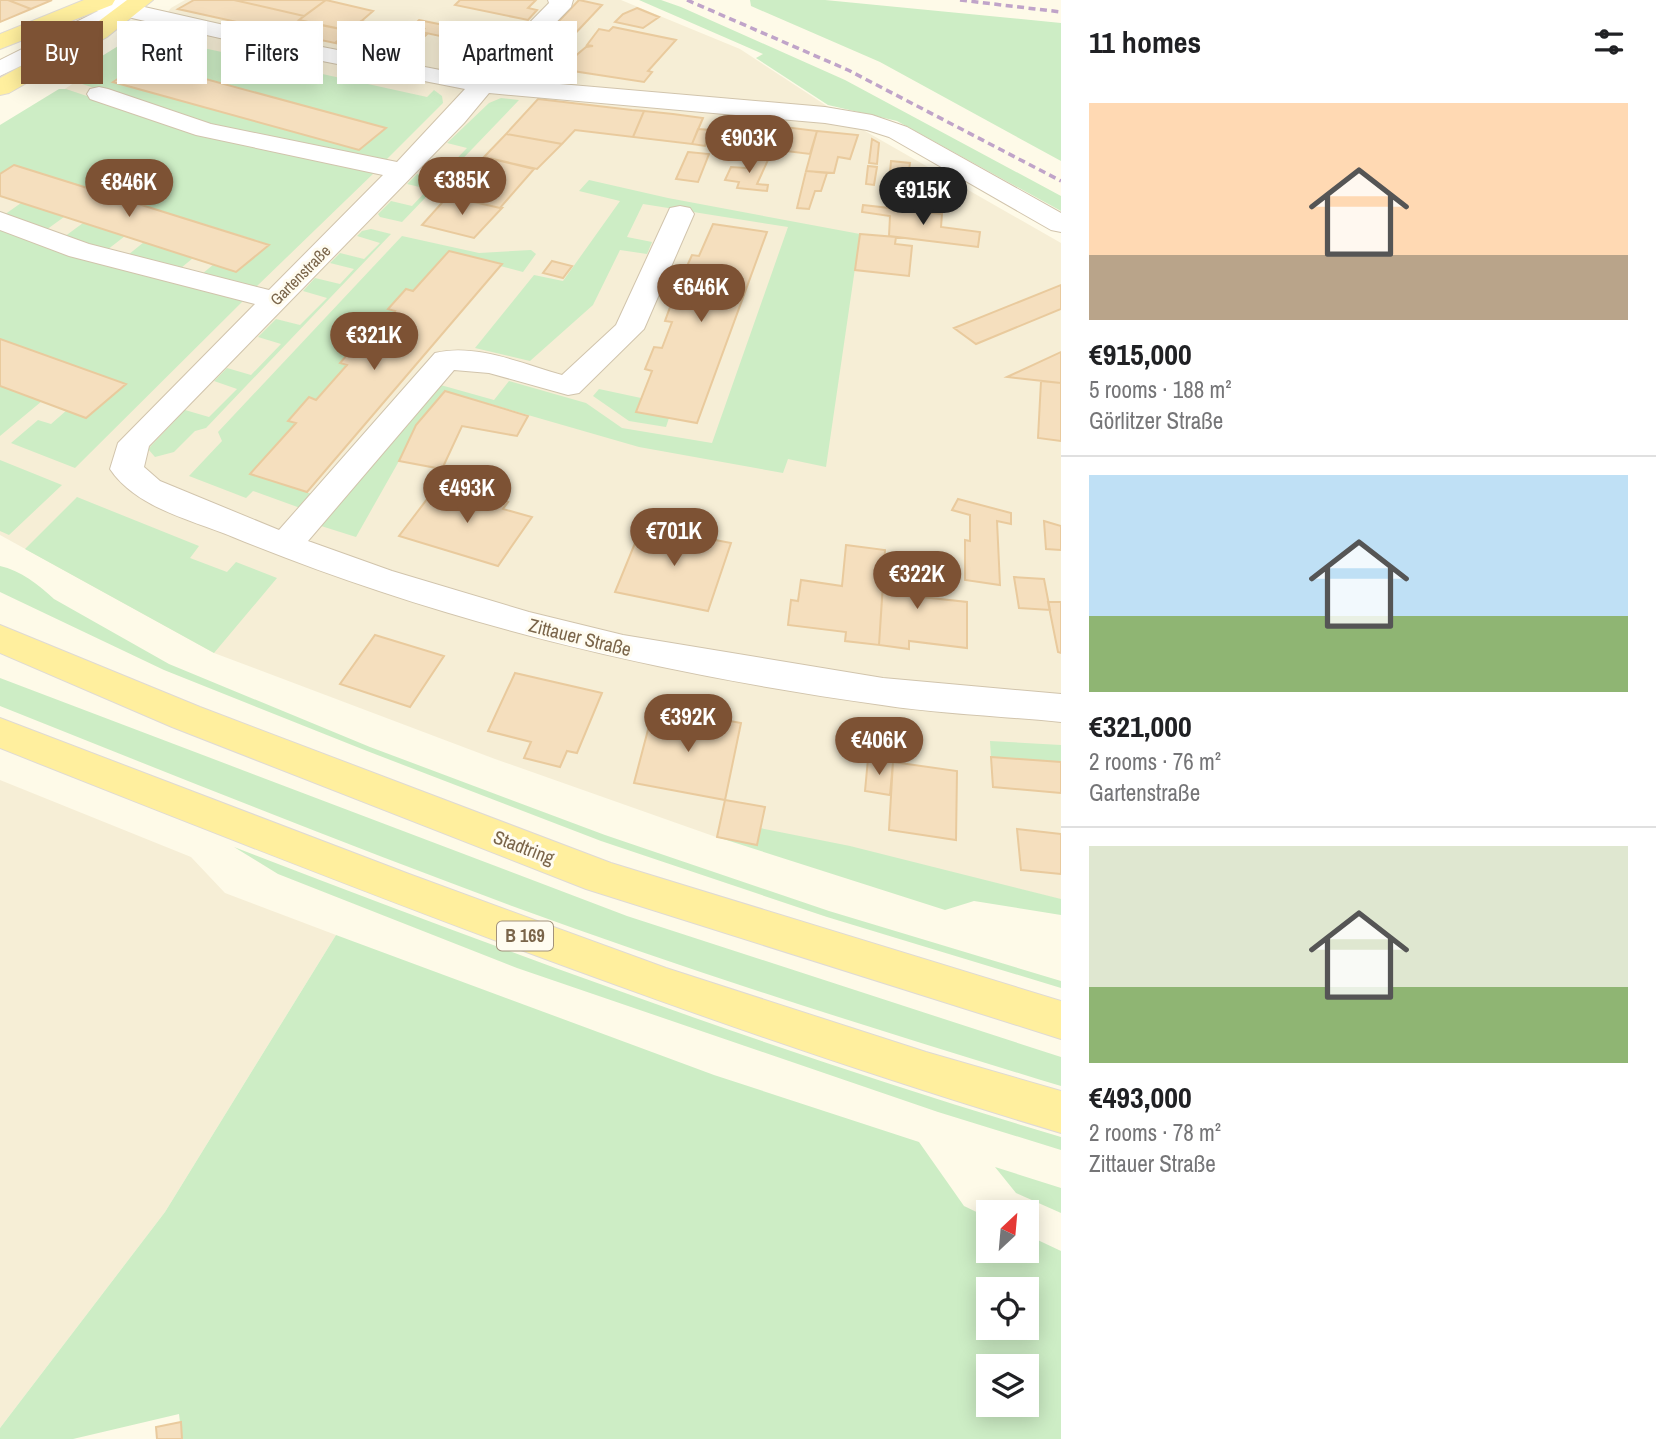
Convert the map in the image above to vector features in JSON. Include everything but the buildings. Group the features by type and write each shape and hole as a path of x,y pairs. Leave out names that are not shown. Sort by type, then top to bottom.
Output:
{"main road":[{"path":"0,42 119,4"},
{"path":"0,89 99,32 119,4"},
{"name":"Stadtring","path":"0,638 186,717 601,877 1061,1020"},
{"name":"B 169","path":"0,732 532,939 945,1080 1061,1112"}],"street":[{"name":"Gartenstraße","path":"127,469 134,443 455,118 482,85 563,2 559,0"},
{"path":"0,69 119,4"},
{"path":"0,59 119,4 482,85 825,115 872,123 898,132 1061,224"},
{"path":"99,94 205,130 402,171"},
{"path":"293,536 446,360 491,364 568,386 629,329 680,214"},
{"path":"0,220 79,250 275,300"},
{"name":"Zittauer Straße","path":"127,469 148,489 293,536 379,579 491,614 623,648 883,692 1061,708"}],"shaded area":[{"path":"185,0 621,0 740,49 865,131 1061,243 1061,914 953,896 716,837 495,759 214,653 0,535 0,131 72,84 103,84 103,64 117,55 117,84 207,84 207,21 161,21 171,8"},
{"path":"0,780 191,857 225,893 336,935 165,1212 0,1428"}],"green space":[{"path":"639,0 661,0 681,7 845,80 1061,196 1061,211 897,121 828,105 756,58 763,54"},
{"path":"750,0 825,0 1061,23 1061,161 880,62 751,6"},
{"path":"117,47 117,83 113,82 117,84 359,150 385,128 125,84 207,84 207,49 221,52 221,84 323,84 323,74 337,77 337,84 368,84 427,97 434,90 442,96 443,103 384,162 212,126 82,84 103,84 103,55"},
{"path":"59,89 66,89 200,134 376,171 256,287 202,274 214,264 268,244 14,165 0,174 0,125"},
{"path":"501,98 519,100 402,222 380,217 378,214 391,201 412,206 428,189 407,184 417,174 437,179 467,148 447,143 489,103"},
{"path":"589,180 668,198 860,234 826,467 788,459 783,473 639,447 445,391 416,425 356,537 318,525 437,384 494,400 509,381 586,403 622,428 712,443 788,227 643,204 627,237 652,242 647,254 620,250 593,305 530,361 475,348 534,275 563,281 620,201 579,191"},
{"path":"21,203 64,217 46,230 4,215"},
{"path":"83,223 125,236 107,250 64,237"},
{"path":"0,228 66,255 244,300 75,468 11,443 38,420 51,424 67,410 87,417 126,384 0,339"},
{"path":"371,229 391,234 206,428 195,431 174,452 155,457 148,449 185,410 209,417 237,389 214,381 227,368 251,375 281,344 258,337 276,319 300,325 327,298 303,291 315,278 340,284 354,269 330,263 340,253 364,259 380,243 357,236 362,231"},
{"path":"402,236 479,253 531,250 536,254 523,272 500,266 413,291 406,289 388,309 395,311 367,343 359,341 341,362 347,365 316,400 309,398 289,421 296,423 250,474 315,495 303,509 253,491 246,498 189,476 222,441 218,432"},
{"path":"144,242 193,258 181,268 128,255"},
{"path":"0,386 42,401 0,436"},
{"path":"599,389 641,398 636,412 669,418 666,427 629,421 593,396"},
{"path":"0,460 62,485 9,535 0,531"},
{"path":"77,497 199,546 190,558 227,572 236,562 277,578 214,653 25,549"},
{"path":"0,566 36,583 54,599 169,664 370,747 605,835 829,911 1061,981 1061,988 827,917 601,841 367,751 164,670 0,592"},
{"path":"0,678 627,916 1061,1057 1061,1086 716,977 512,906 383,857 0,706"},
{"path":"990,741 1061,745 1061,762 991,757"},
{"path":"760,828 850,846 1061,899 1061,915 974,901 945,910 717,837 757,845"},
{"path":"234,847 645,1000 852,1071 1061,1137 1061,1150 938,1112 517,968 278,874"},
{"path":"336,935 714,1075 919,1142 964,1206 976,1212 976,1264 1040,1264 1040,1241 1061,1251 1061,1439 182,1439 179,1414 73,1439 0,1439 0,1428 165,1212"},
{"path":"995,1167 1061,1188 1061,1213 1040,1204 1040,1200 1032,1200 1016,1193"}],"railway":[{"path":"687,0 848,70 1061,181"},
{"path":"960,0 1061,12"}]}
